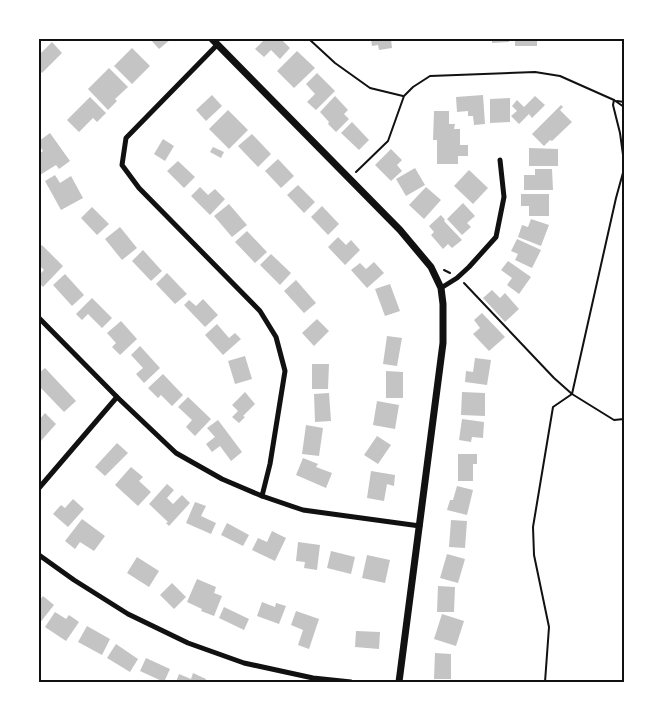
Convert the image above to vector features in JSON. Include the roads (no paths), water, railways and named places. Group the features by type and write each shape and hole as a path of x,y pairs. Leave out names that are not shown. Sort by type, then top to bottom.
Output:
{"street":[{"path":"262,496 270,464 285,371 276,337 260,311 139,188 122,165 126,138 215,42 400,230 431,268 441,288 444,343 399,682"},
{"path":"441,288 469,267 496,237 504,197 500,160"},
{"path":"39,318 117,397 176,453 222,479 262,496 303,510 420,526"},
{"path":"39,488 117,397"},
{"path":"39,555 128,614 188,643 244,663 313,678 351,682"}]}
